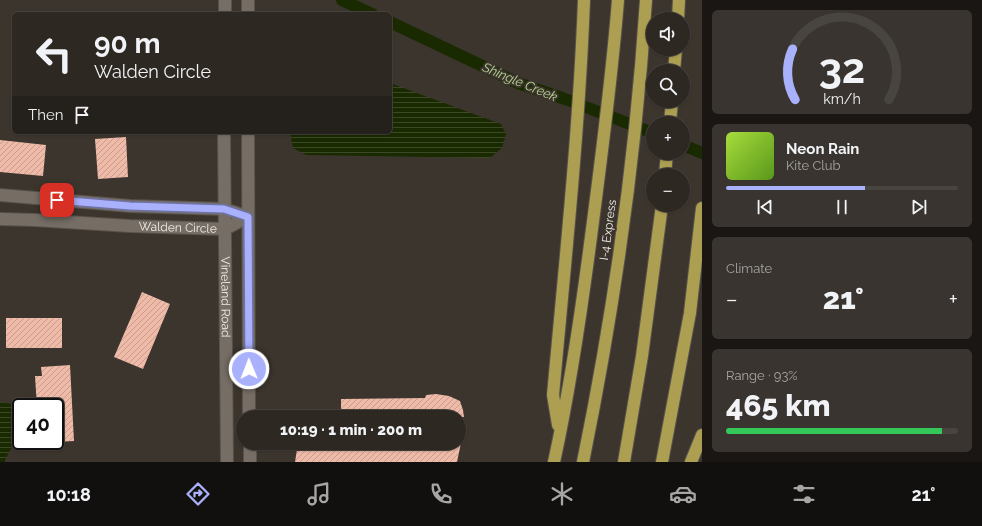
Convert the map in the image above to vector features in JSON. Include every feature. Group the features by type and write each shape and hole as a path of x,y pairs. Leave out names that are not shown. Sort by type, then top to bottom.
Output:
{"highway":[{"path":"560,436 553,395 576,151 584,0"},
{"path":"554,462 560,436 584,290 612,77 618,0"},
{"name":"I-4 Express","path":"583,462 608,327 629,180 641,75 646,0"},
{"path":"678,12 679,0"},
{"path":"662,462 690,313 702,208"},
{"path":"624,462 642,356 661,212"},
{"path":"691,462 702,435"}],"street":[{"name":"Vineland Road","path":"224,134 226,462"},
{"name":"Vineland Road","path":"248,134 249,410"},
{"name":"Walden Circle","path":"0,195 130,206 224,209 248,217"},
{"name":"Walden Circle","path":"0,219 130,226 225,229 248,217"},
{"path":"250,450 250,462"}],"shaded area":[{"path":"392,84 501,124 506,134 502,148 490,158 306,155 293,148 290,134 392,134"},
{"path":"0,402 12,405 12,447 5,462 0,462"}],"building":[{"path":"126,137 128,177 98,179 95,139"},
{"path":"0,140 46,145 43,176 0,172"},
{"path":"142,292 170,304 143,369 114,357"},
{"path":"6,318 62,318 62,348 6,348"},
{"path":"70,365 74,441 64,442 64,398 36,398 35,376 42,376 41,367"},
{"path":"436,394 449,396 460,401 463,410 341,410 341,399 425,398 426,395"},
{"path":"297,450 460,450 457,462 295,462"}],"waterway":[{"name":"Shingle Creek","path":"342,0 368,12"},
{"name":"Shingle Creek","path":"392,23 518,83 565,99 646,130"},
{"name":"Shingle Creek","path":"690,148 702,153"}],"route":[{"path":"57,200 130,206 224,209 248,217 249,369"}]}
